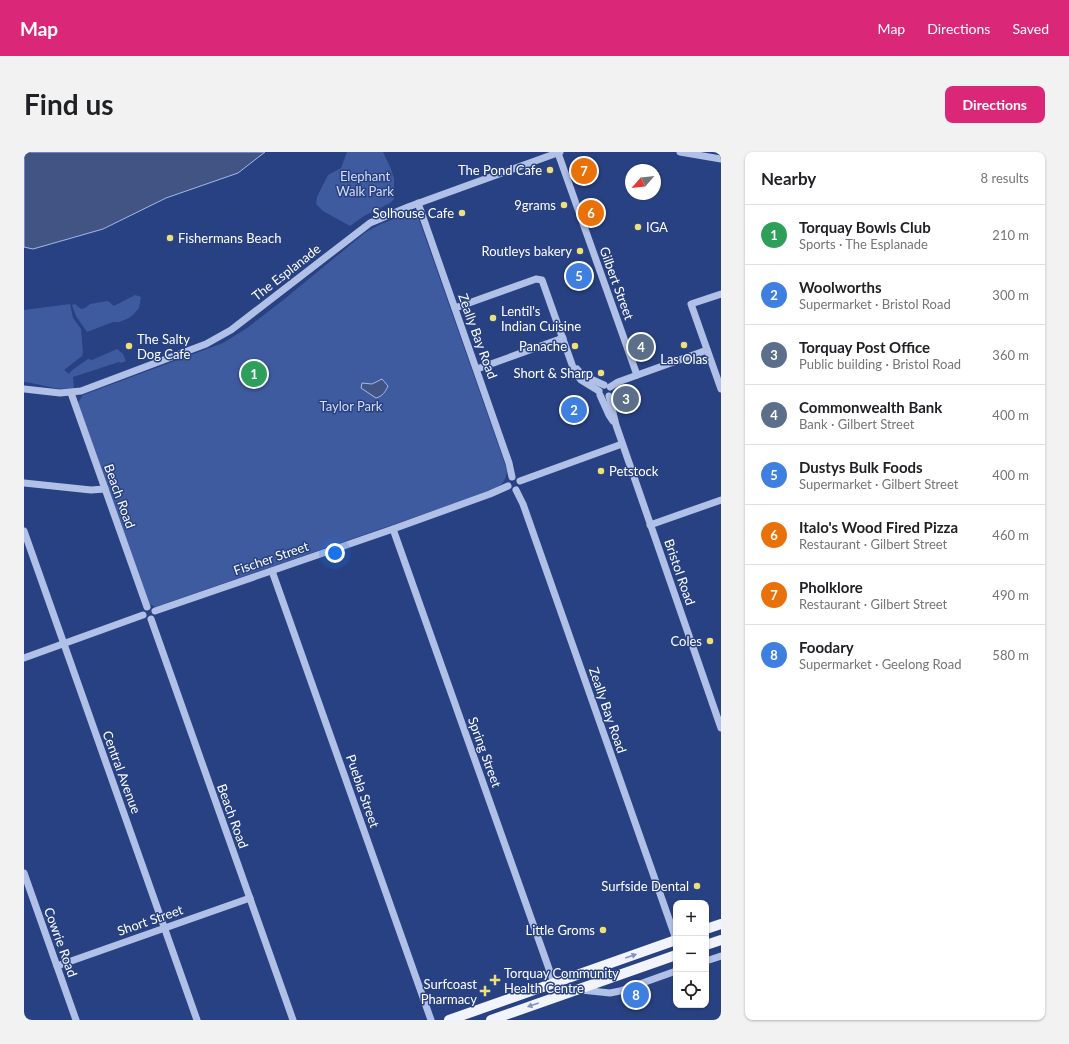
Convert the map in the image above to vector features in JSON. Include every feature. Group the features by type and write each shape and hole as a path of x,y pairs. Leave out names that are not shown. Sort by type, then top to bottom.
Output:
{"main road":[{"path":"709,928 721,924"},
{"path":"449,1020 673,940"},
{"path":"709,944 721,940"},
{"path":"491,1020 505,1018 673,956"}],"street":[{"name":"The Esplanade","path":"24,389 56,393 81,391 206,344 223,336 364,227 382,217 559,152"},
{"name":"Gilbert Street","path":"559,152 637,375"},
{"path":"680,152 721,159"},
{"name":"Zeally Bay Road","path":"418,203 477,368 512,477"},
{"path":"455,308 536,279 542,280 563,338 577,375 604,397 609,396 611,392 607,386 582,375 571,359"},
{"path":"721,294 691,304 721,389"},
{"path":"477,368 563,338"},
{"path":"600,393 600,388 707,350"},
{"name":"Beach Road","path":"71,393 147,607"},
{"name":"Bristol Road","path":"600,393 609,415 616,425"},
{"name":"Bristol Road","path":"609,396 622,444 721,728"},
{"path":"520,481 622,444"},
{"path":"512,477 517,478 520,481 520,487 516,490 512,490 508,486 508,480 512,477"},
{"path":"24,483 91,490 105,489"},
{"name":"Fischer Street","path":"155,611 393,529 508,486"},
{"name":"Zeally Bay Road","path":"516,490 523,504 675,936"},
{"path":"650,525 721,500"},
{"name":"Spring Street","path":"393,529 554,983"},
{"name":"Central Avenue","path":"24,531 197,1020"},
{"name":"Puebla Street","path":"272,571 431,1020"},
{"path":"147,607 152,607 155,611 155,616 151,619 146,619 143,615 143,610 147,607"},
{"path":"24,658 143,615"},
{"name":"Beach Road","path":"151,619 293,1020"},
{"name":"Cowrie Road","path":"24,873 76,1020"},
{"name":"Short Street","path":"57,966 250,898"},
{"path":"709,960 721,956"},
{"path":"575,991 587,990 610,993 620,991 673,972"},
{"path":"500,1002 505,1018"}],"green space":[{"name":"Elephant Walk Park","path":"347,152 383,152 394,179 394,199 390,203 364,216 350,226 323,211 316,204 317,197 328,175 341,168"},
{"name":"Taylor Park","path":"416,211 507,470 506,477 503,482 493,490 155,607 148,603 78,403 83,395 223,343 247,328 282,301 366,232 381,224"},
{"path":"135,295 141,297 139,308 129,318 119,322 113,322 87,332 76,316 72,305 75,304 81,309 90,304 108,301 114,306"},
{"path":"70,304 73,318 81,329 83,353 82,356 64,370 69,374 88,359 92,360 117,349 123,354 126,361 73,377 74,388 55,388 24,382 24,310"}],"shaded area":[{"path":"24,152 265,152 238,173 166,198 103,229 33,249 24,247"},
{"path":"382,379 388,386 384,394 376,398 361,388 362,383 372,384"}],"place":[{"name":"The Pond Cafe","path":"550,170"},
{"name":"Pholklore","path":"584,171"},
{"name":"9grams","path":"564,205"},
{"name":"Solhouse Cafe","path":"462,213"},
{"name":"Italo's Wood Fired Pizza","path":"591,213"},
{"name":"IGA","path":"638,227"},
{"name":"Fishermans Beach","path":"170,238"},
{"name":"Routleys bakery","path":"580,251"},
{"name":"Dustys Bulk Foods","path":"579,276"},
{"name":"Lentil's Indian Cuisine","path":"493,318"},
{"name":"Las Olas","path":"684,345"},
{"name":"The Salty Dog Cafe","path":"129,346"},
{"name":"Panache","path":"575,346"},
{"name":"Commonwealth Bank","path":"641,347"},
{"name":"Short & Sharp","path":"601,373"},
{"name":"Torquay Bowls Club","path":"254,374"},
{"name":"Torquay Post Office","path":"626,399"},
{"name":"Woolworths","path":"574,410"},
{"name":"Petstock","path":"601,471"},
{"name":"Coles","path":"710,641"},
{"name":"Surfside Dental","path":"697,886"},
{"name":"Little Groms","path":"603,930"},
{"name":"Torquay Community Health Centre","path":"495,980"},
{"name":"Surfcoast Pharmacy","path":"485,991"},
{"name":"Foodary","path":"636,995"}]}
